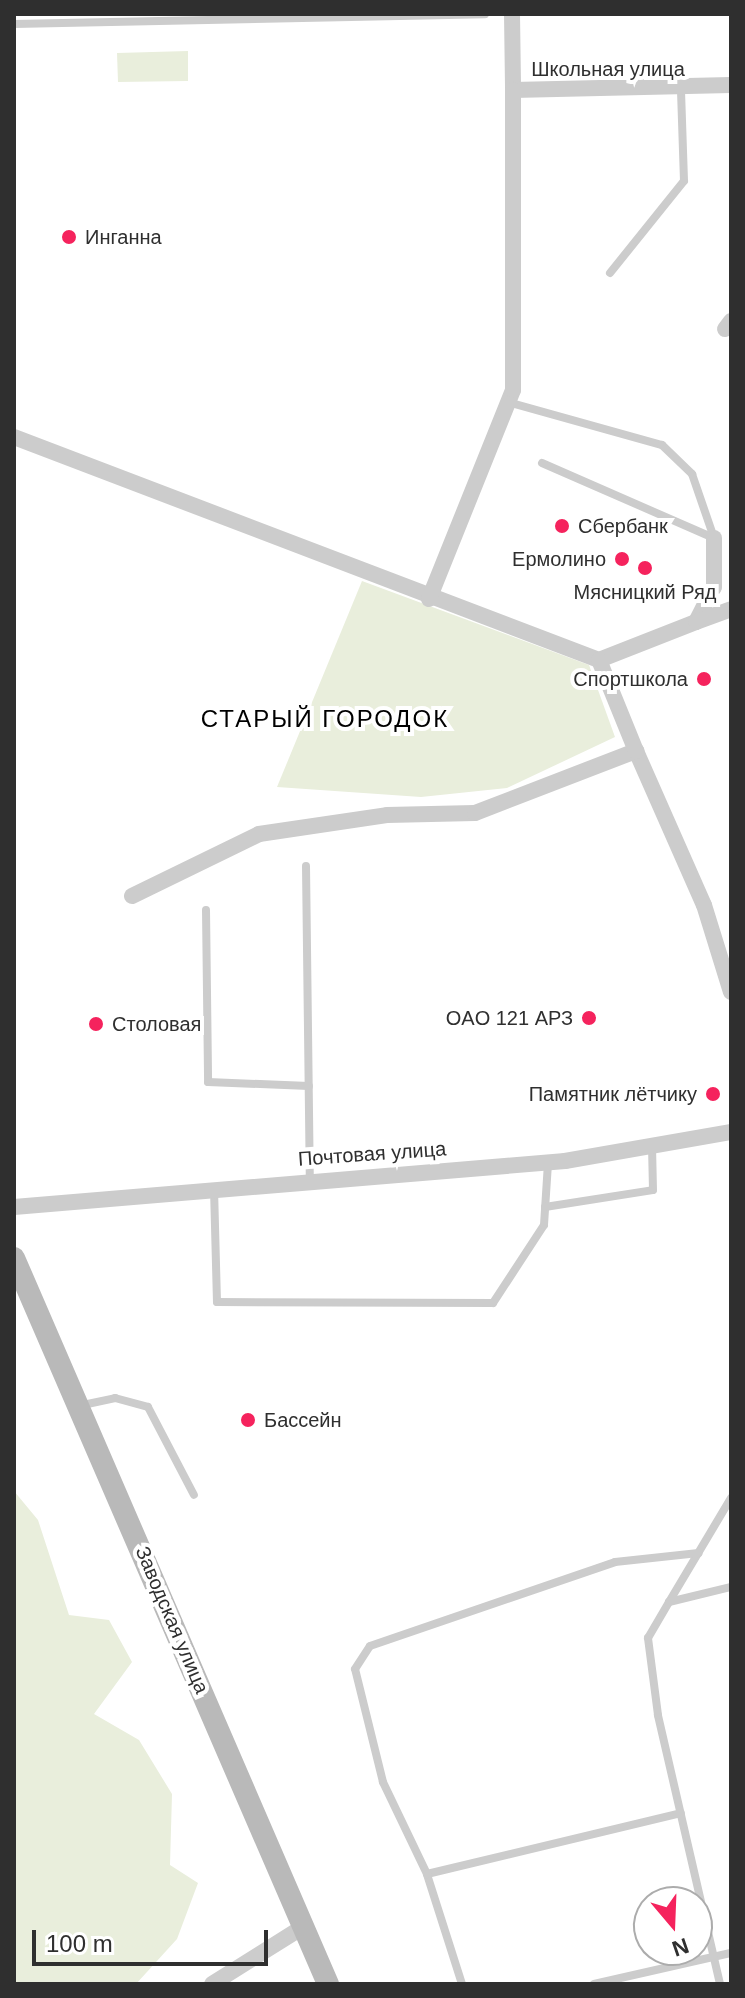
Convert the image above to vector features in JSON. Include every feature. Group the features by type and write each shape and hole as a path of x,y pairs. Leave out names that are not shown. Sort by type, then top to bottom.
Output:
{"main road":[{"name":"Заводская улица","path":"14,1258 328,1984"}],"street":[{"name":"Школьная улица","path":"512,14 513,90 681,89 731,85"},
{"path":"429,599 513,390 513,90"},
{"path":"14,437 429,599 599,660 731,609"},
{"path":"696,622 714,587 714,538"},
{"path":"599,660 704,905 731,992"},
{"path":"132,896 259,834 387,815 475,813 636,751"},
{"name":"Почтовая улица","path":"14,1207 310,1178 548,1162 731,1132"},
{"path":"212,1984 303,1927"}],"lane":[{"path":"14,24 485,14"},
{"path":"610,273 684,181 681,89"},
{"path":"508,402 662,445 692,474 714,538"},
{"path":"542,463 714,538"},
{"path":"306,866 310,1178"},
{"path":"206,910 208,1082 309,1086"},
{"path":"545,1207 653,1190 652,1146"},
{"path":"213,1187 217,1302 493,1303 544,1225 548,1162"},
{"path":"77,1406 115,1398 148,1407 194,1495"},
{"path":"720,1984 658,1715 648,1638 731,1498"},
{"path":"462,1984 427,1874 383,1782 355,1669 370,1646 615,1562 699,1553"},
{"path":"669,1602 731,1587"},
{"path":"427,1874 681,1813"},
{"path":"594,1984 731,1953"}],"green space":[{"path":"188,51 188,81 118,82 117,53"},
{"path":"362,581 589,665 615,737 507,788 421,797 277,787"},
{"path":"14,1491 38,1520 69,1615 109,1620 132,1662 94,1714 139,1740 172,1794 170,1865 198,1883 177,1939 136,1984 14,1984"}],"place":[{"name":"Инганна","path":"69,237"},
{"name":"Сбербанк","path":"562,526"},
{"name":"Ермолино","path":"622,559"},
{"name":"Мясницкий Ряд","path":"645,568"},
{"name":"Спортшкола","path":"704,679"},
{"name":"OAO 121 АРЗ","path":"589,1018"},
{"name":"Столовая","path":"96,1024"},
{"name":"Памятник лётчику","path":"713,1094"},
{"name":"Бассейн","path":"248,1420"}],"district":[{"name":"СТАРЫЙ ГОРОДОК","path":"325,719"}]}
